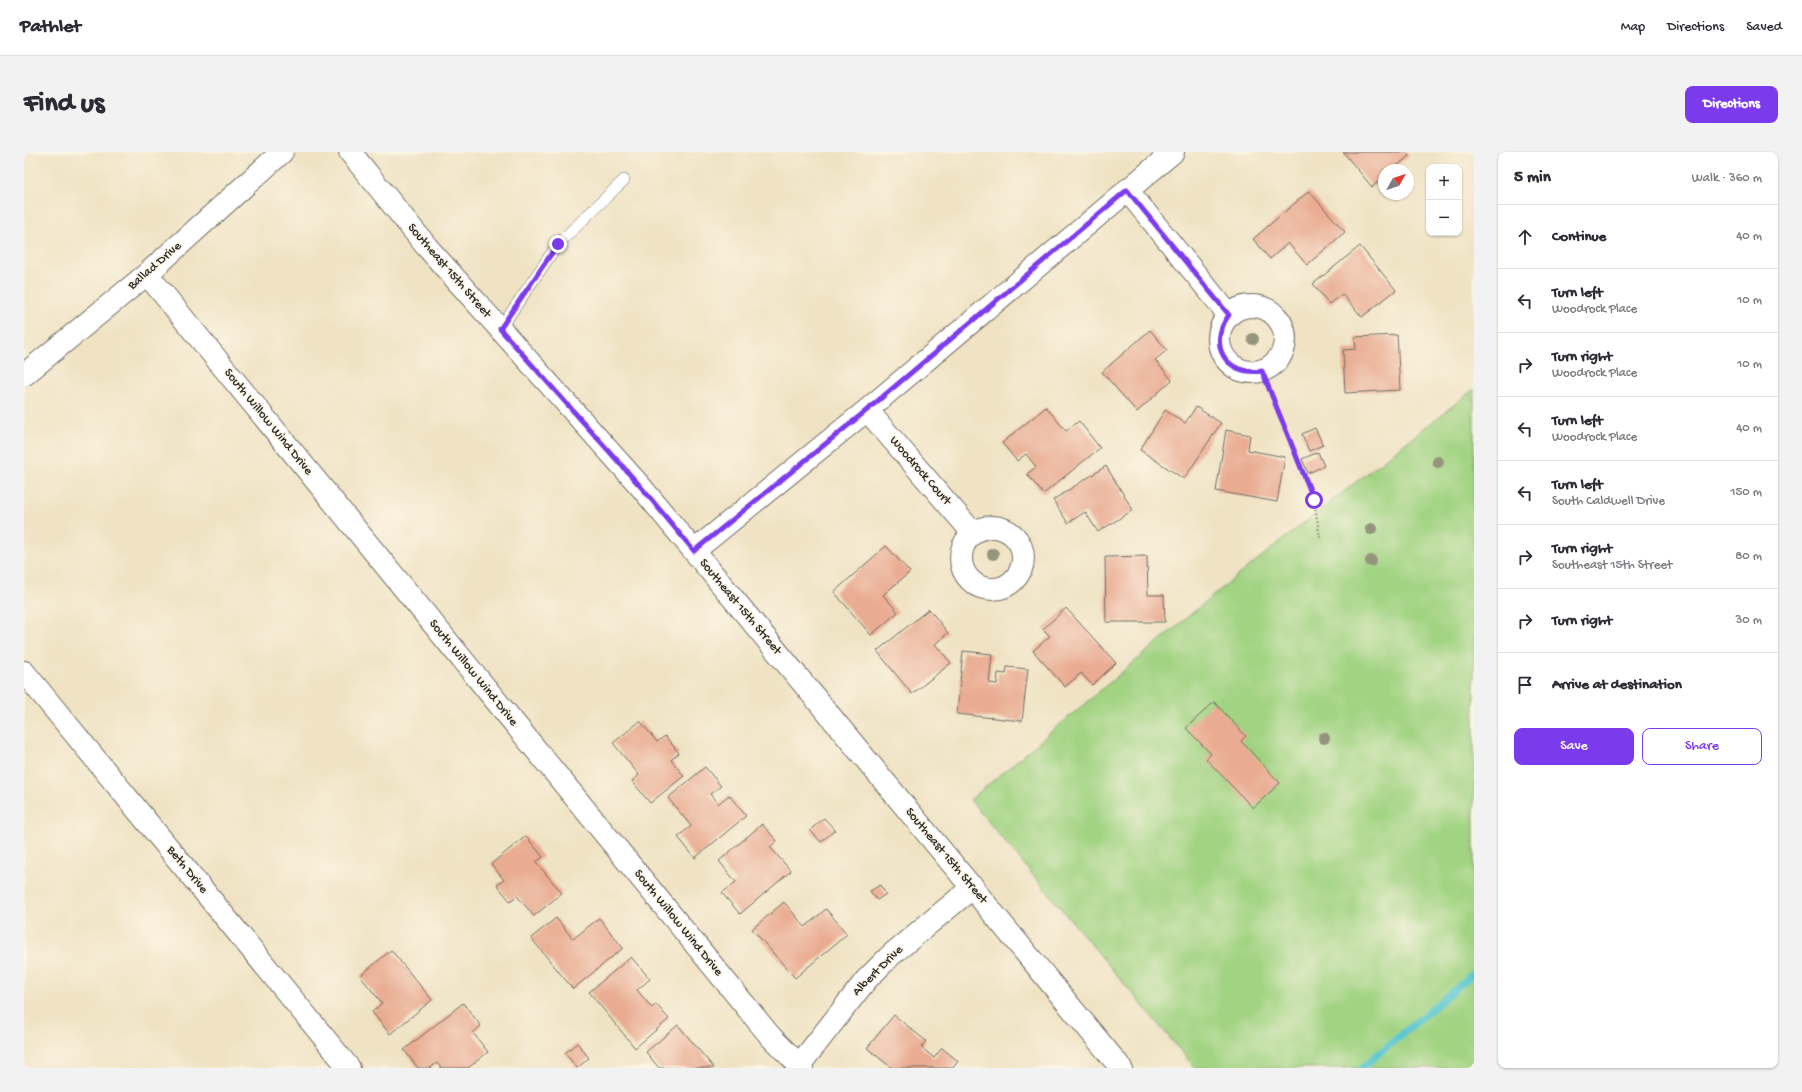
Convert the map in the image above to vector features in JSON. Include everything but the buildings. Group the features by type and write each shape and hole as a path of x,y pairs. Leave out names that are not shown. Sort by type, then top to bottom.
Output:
{"street":[{"name":"Ballad Drive","path":"24,375 147,274 282,152"},
{"name":"Southeast 15th Street","path":"350,152 427,247 641,487 1121,1068"},
{"path":"694,551 867,410 1173,152"},
{"path":"1127,190 1229,315"},
{"name":"South Willow Wind Drive","path":"147,274 771,1037 800,1067"},
{"path":"1248,306 1259,307 1269,311 1277,318 1285,338 1283,349 1279,358 1271,366 1262,371 1252,372 1238,369 1226,360 1221,351 1219,342 1223,323 1229,315 1248,306"},
{"name":"Woodrock Court","path":"867,410 973,532"},
{"name":"Beth Drive","path":"24,672 350,1068"},
{"name":"Albert Drive","path":"800,1067 866,980 891,955 973,887"}],"lane":[{"path":"500,329 558,244 624,180"}],"path":[{"path":"1262,371 1314,500 1320,538"}],"green space":[{"path":"1474,389 1474,1068 1195,1068 970,800 1233,579"}],"waterway":[{"path":"1362,1068 1474,973"}],"route":[{"path":"558,244 500,329 641,487 694,551 867,410 1127,190 1229,315 1223,323 1220,332 1219,342 1221,351 1226,360 1233,367 1242,371 1262,371 1314,500"}]}
